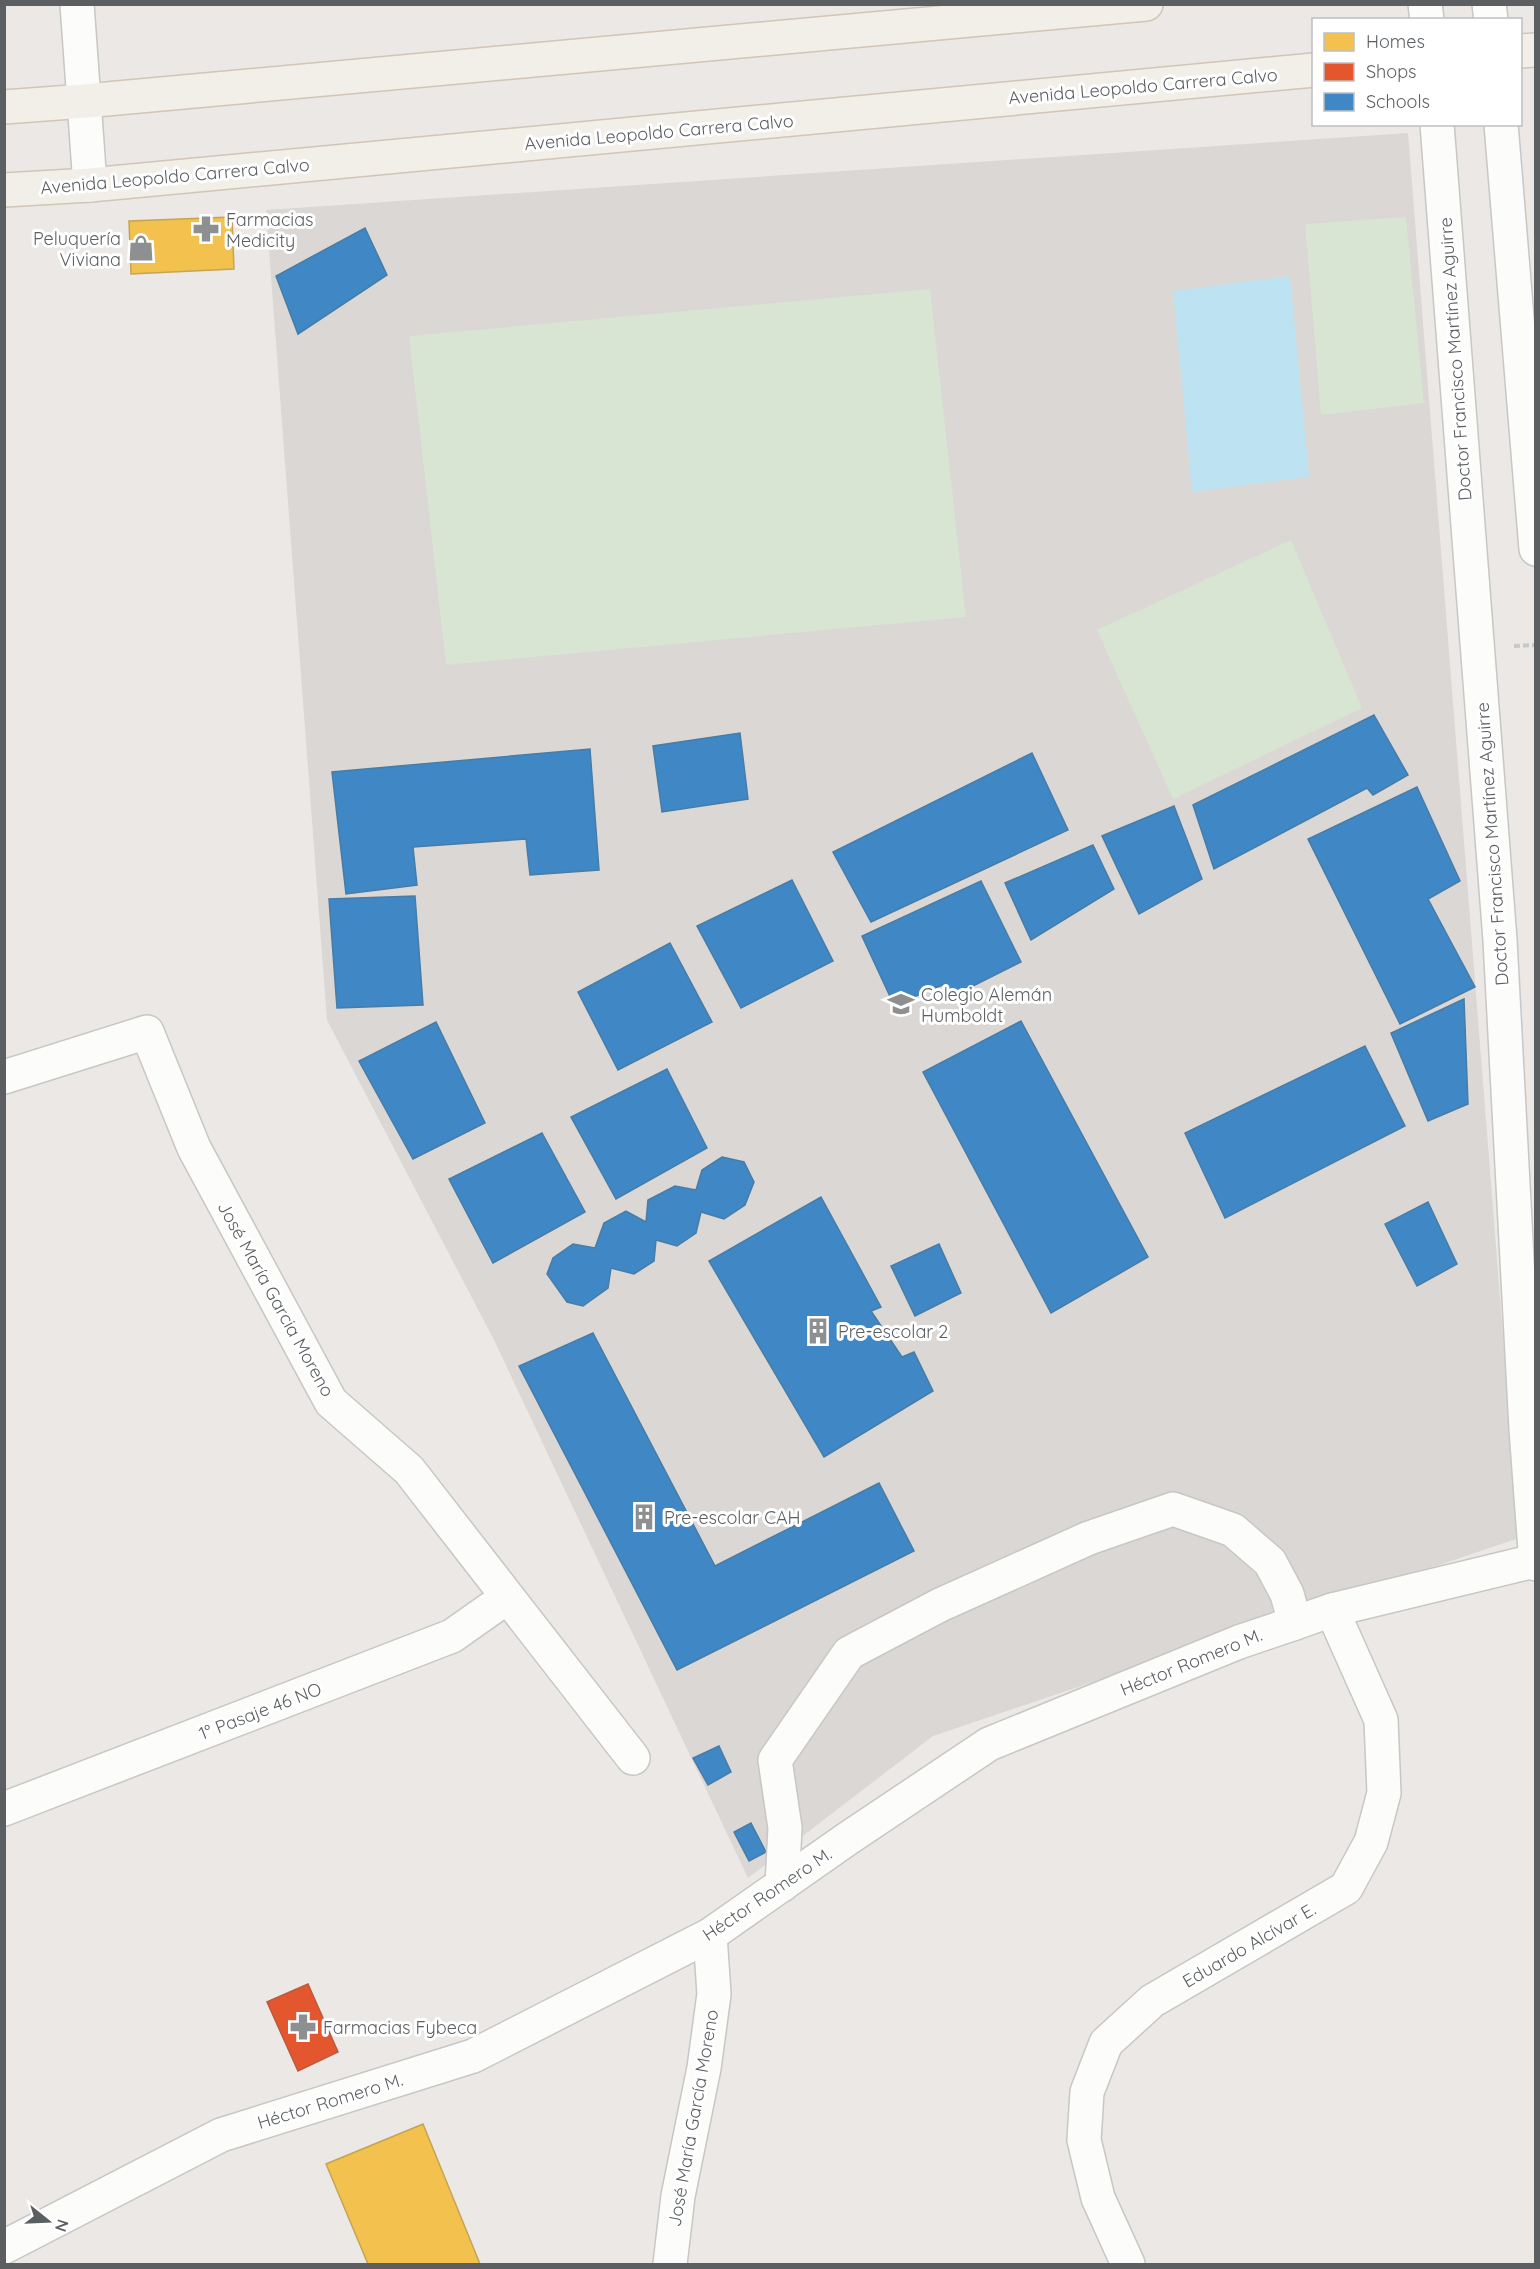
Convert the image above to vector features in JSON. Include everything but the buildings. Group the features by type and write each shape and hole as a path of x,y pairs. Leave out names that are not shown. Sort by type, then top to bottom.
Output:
{"main road":[{"path":"4,106 85,101 1146,4"},
{"name":"Avenida Leopoldo Carrera Calvo","path":"4,190 90,185 1312,70"}],"street":[{"path":"77,4 90,185"},
{"name":"Doctor Francisco Martínez Aguirre","path":"1437,126 1500,940 1535,1562"},
{"path":"1501,126 1527,332 1536,549"},
{"name":"José María Garcia Moreno","path":"4,1077 147,1032 194,1148 331,1402 409,1470 633,1758"},
{"path":"1526,1429 1536,1381"},
{"path":"782,1885 785,1828 775,1760 849,1653 940,1605 1089,1538 1173,1509 1233,1530 1270,1562 1287,1594 1295,1623"},
{"name":"Héctor Romero M.","path":"4,2247 221,2135 473,2056 710,1935 989,1744 1239,1642 1332,1610 1535,1562"},
{"name":"1° Pasaje 46 NO","path":"4,1809 452,1636 507,1598"},
{"name":"Eduardo Alcívar E.","path":"1128,2265 1098,2198 1084,2140 1087,2092 1106,2043 1152,2001 1346,1888 1371,1842 1384,1794 1381,1720 1332,1610"},
{"name":"José María García Moreno","path":"670,2265 678,2196 704,2068 714,1994 710,1935"}],"shaded area":[{"name":"Colegio Alemán Humboldt","path":"1408,133 1519,1538 933,1736 748,1878 494,1340 327,1020 266,210"}],"green space":[{"path":"1406,217 1424,403 1321,415 1305,224"},
{"path":"930,289 966,617 446,665 409,336"},
{"path":"1291,540 1362,708 1173,799 1097,630"}],"water":[{"path":"1290,276 1309,477 1192,492 1173,291"}],"place":[{"name":"Farmacias Medicity","path":"206,229"},
{"name":"Peluquería Viviana","path":"141,248"},
{"name":"Colegio Alemán Humboldt","path":"901,1004"},
{"name":"Pre-escolar 2","path":"818,1331"},
{"name":"Pre-escolar CAH","path":"644,1517"},
{"name":"Farmacias Fybeca","path":"303,2027"}]}
